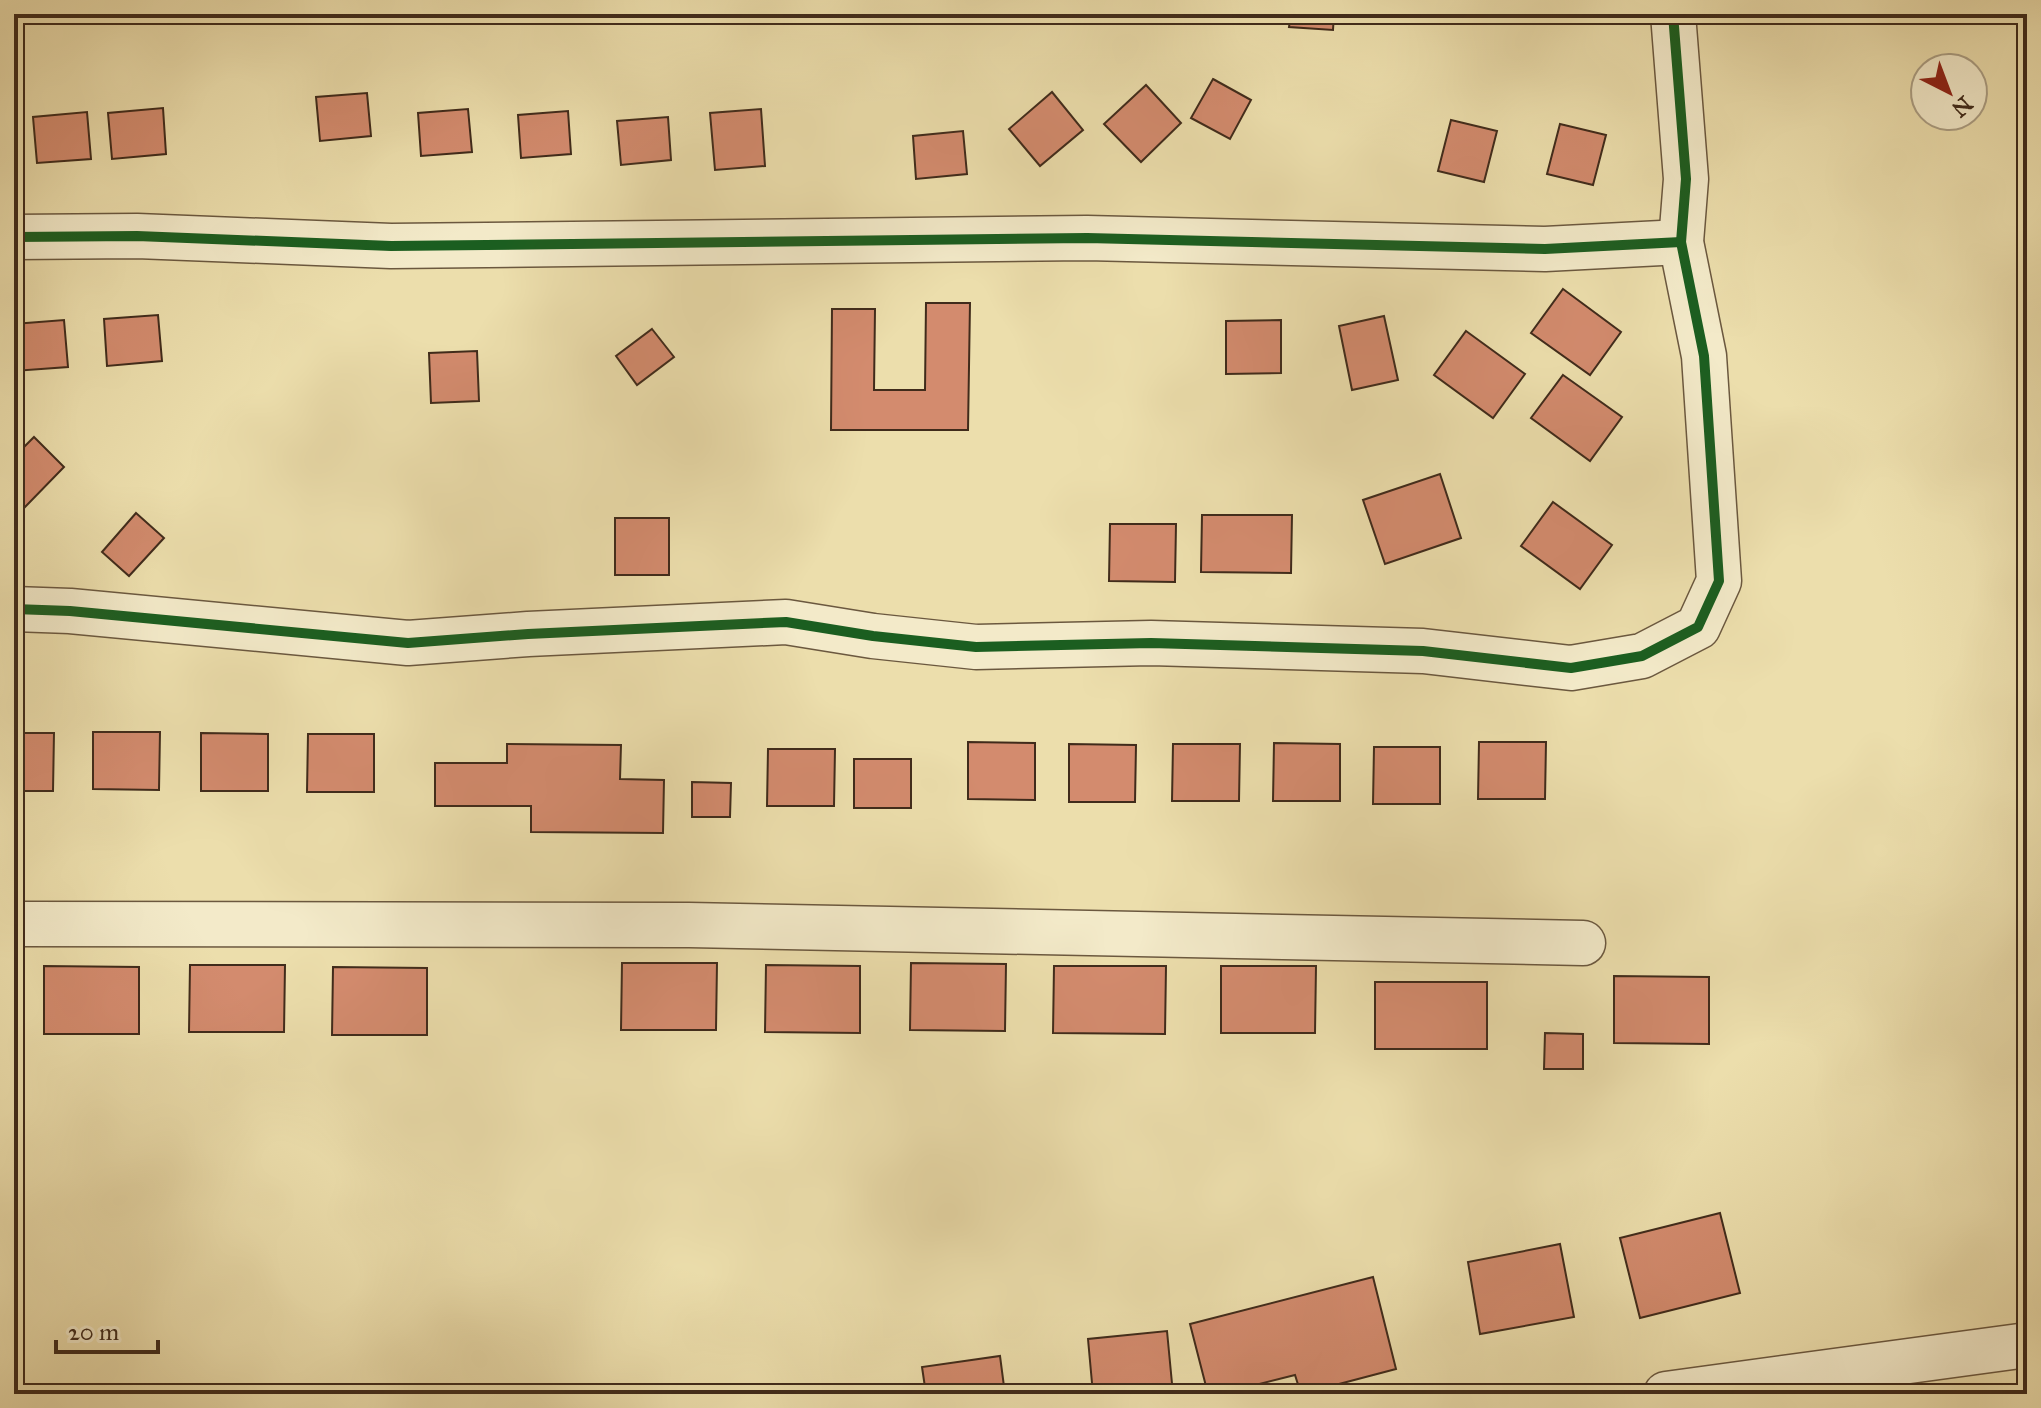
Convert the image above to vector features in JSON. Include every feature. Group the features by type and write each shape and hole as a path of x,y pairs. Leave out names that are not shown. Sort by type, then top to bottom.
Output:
{"street":[{"path":"14,609 70,611 408,643 786,622 873,636 976,647 1151,643 1423,651 1571,668 1642,656 1698,627 1719,581 1704,356 1681,242 1686,179 1673,14"},
{"path":"14,237 137,236 391,246 1087,238 1545,249 1681,242"},
{"path":"14,924 689,925 1583,943"},
{"path":"1666,1394 2027,1345"}],"building":[{"path":"1291,14 1334,14 1333,30 1289,27"},
{"path":"1213,79 1251,100 1230,139 1191,118"},
{"path":"1146,85 1181,123 1141,162 1104,124"},
{"path":"1052,92 1083,130 1040,166 1009,129"},
{"path":"367,93 371,136 320,141 316,97"},
{"path":"163,108 166,154 112,159 108,113"},
{"path":"468,109 472,152 421,156 418,113"},
{"path":"761,109 765,166 715,170 710,113"},
{"path":"568,111 571,154 521,158 518,115"},
{"path":"87,112 91,159 37,163 33,117"},
{"path":"668,117 671,160 621,165 617,121"},
{"path":"1451,120 1497,131 1484,182 1438,171"},
{"path":"1560,124 1606,135 1593,185 1547,174"},
{"path":"963,131 967,174 916,179 913,136"},
{"path":"1563,289 1621,332 1590,375 1531,333"},
{"path":"926,303 970,303 968,430 831,430 832,309 875,309 874,390 925,390"},
{"path":"158,315 162,361 107,366 104,319"},
{"path":"1384,316 1398,380 1352,390 1339,326"},
{"path":"64,320 68,367 14,371 14,324"},
{"path":"1281,320 1281,373 1226,374 1226,321"},
{"path":"652,329 674,357 637,385 616,356"},
{"path":"1466,331 1525,374 1493,418 1434,375"},
{"path":"477,351 479,401 431,403 429,353"},
{"path":"1563,375 1622,417 1590,461 1531,418"},
{"path":"34,437 64,467 25,507 14,496 14,457"},
{"path":"1440,474 1461,538 1385,564 1363,500"},
{"path":"1553,502 1612,545 1580,589 1521,546"},
{"path":"136,513 164,538 129,576 102,552"},
{"path":"1202,515 1292,515 1291,573 1201,572"},
{"path":"615,518 669,518 669,575 615,575"},
{"path":"1110,524 1176,524 1175,582 1109,581"},
{"path":"93,732 160,732 159,790 93,789"},
{"path":"14,733 54,733 53,791 14,791"},
{"path":"201,733 268,734 268,791 201,791"},
{"path":"308,734 374,734 374,792 307,792"},
{"path":"968,742 1035,743 1035,800 968,799"},
{"path":"1479,742 1546,742 1545,799 1478,799"},
{"path":"1274,743 1340,744 1340,801 1273,801"},
{"path":"507,744 621,745 620,779 664,780 663,833 531,832 531,806 435,806 435,763 507,763"},
{"path":"1069,744 1136,745 1135,802 1069,802"},
{"path":"1173,744 1240,744 1239,801 1172,801"},
{"path":"1374,747 1440,747 1440,804 1373,804"},
{"path":"768,749 835,749 834,806 767,806"},
{"path":"854,759 911,759 911,808 854,808"},
{"path":"692,782 731,783 730,817 692,817"},
{"path":"622,963 717,963 716,1030 621,1030"},
{"path":"911,963 1006,964 1005,1031 910,1030"},
{"path":"190,965 285,965 284,1032 189,1032"},
{"path":"766,965 860,966 860,1033 765,1032"},
{"path":"44,966 139,967 139,1034 44,1034"},
{"path":"1054,966 1166,966 1165,1034 1053,1033"},
{"path":"1221,966 1316,966 1315,1033 1221,1033"},
{"path":"333,967 427,968 427,1035 332,1035"},
{"path":"1614,976 1709,977 1709,1044 1614,1043"},
{"path":"1375,982 1487,982 1487,1049 1375,1049"},
{"path":"1545,1033 1583,1034 1583,1069 1544,1069"},
{"path":"1720,1213 1740,1293 1640,1318 1620,1238"},
{"path":"1560,1244 1574,1317 1480,1334 1468,1262"},
{"path":"1373,1277 1396,1369 1301,1394 1295,1375 1220,1394 1208,1394 1190,1324"},
{"path":"1167,1331 1173,1394 1093,1394 1088,1339"},
{"path":"1000,1356 1005,1394 926,1394 922,1367"}],"cycle path":[{"path":"14,609 70,611 408,643 786,622 873,636 976,647 1151,643 1423,651 1571,668 1642,656 1698,627 1719,581 1704,356 1681,242 1686,179 1673,14"},
{"path":"14,237 137,236 391,246 1087,238 1545,249 1681,242"}]}
